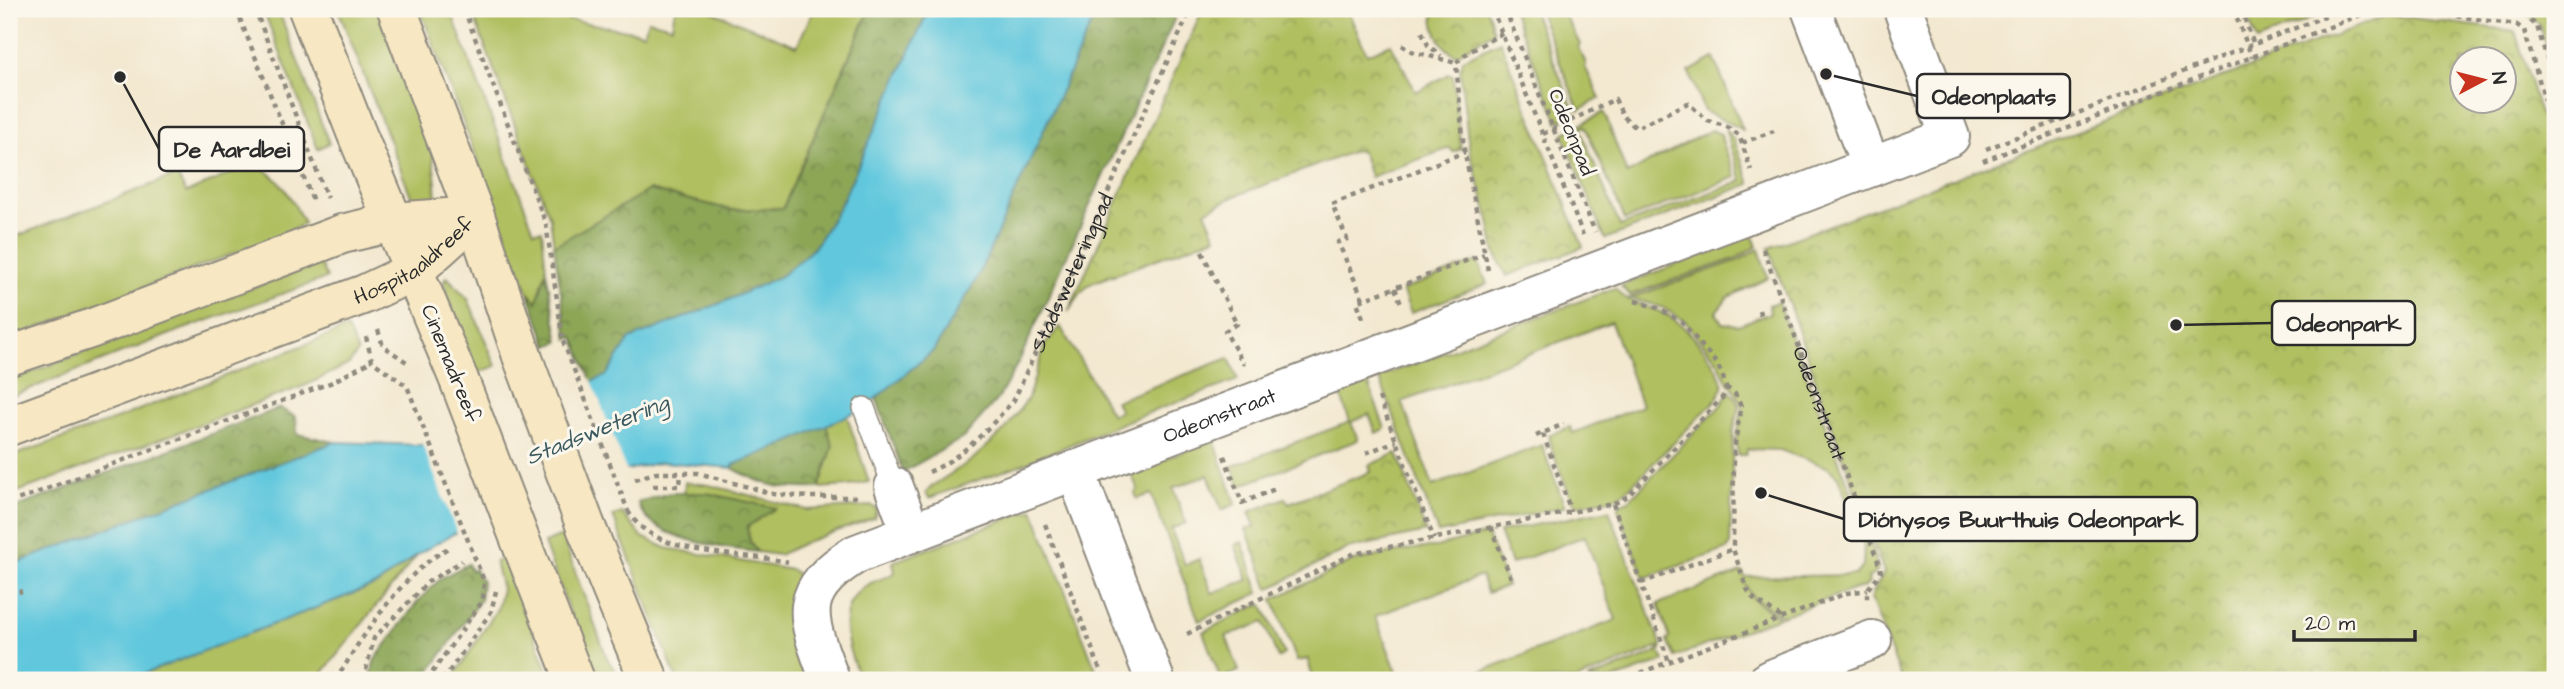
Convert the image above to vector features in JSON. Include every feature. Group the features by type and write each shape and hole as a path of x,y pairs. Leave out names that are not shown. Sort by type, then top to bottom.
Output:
{"main road":[{"name":"Cinemadreef","path":"308,9 459,380 575,680"},
{"path":"397,9 475,216 522,356 586,527 649,680"},
{"name":"Hospitaaldreef","path":"9,356 90,329 342,234 393,222 475,216"},
{"name":"Hospitaaldreef","path":"9,426 365,294 414,271 475,216"}],"street":[{"path":"1811,9 1871,167"},
{"path":"1755,211 1950,137 1903,9"},
{"name":"Odeonstraat","path":"821,580 836,566 856,554 1210,418 1366,342 1755,211"},
{"path":"1075,470 1155,680"},
{"path":"894,487 911,533"},
{"path":"821,580 812,597 810,621 830,680"},
{"path":"1769,680 1870,624"}],"lane":[{"path":"863,408 894,487"}],"path":[{"path":"464,9 545,224 563,341 628,511 648,534 665,541 713,552 799,564 811,570 821,580"},
{"name":"Stadsweteringpad","path":"635,479 655,473 698,473 773,494 808,497 873,496 945,465 982,435 1014,400 1191,9"},
{"name":"Odeonpad","path":"1492,9 1601,262"},
{"name":"Odeonpad","path":"1505,9 1601,262"},
{"path":"2234,9 2252,57"},
{"path":"2241,9 2254,45"},
{"path":"1986,150 2344,9"},
{"path":"1982,161 2376,9"},
{"path":"2407,9 2517,25 2524,30 2555,133"},
{"path":"2483,9 2524,15 2537,26 2555,86"},
{"path":"1422,32 1428,45 1445,58"},
{"path":"1456,63 1502,33"},
{"path":"1402,46 1456,63"},
{"path":"1456,63 1465,152 1484,254 1491,277"},
{"path":"1742,143 1774,131"},
{"path":"1363,299 1338,242 1347,239 1332,204 1465,152"},
{"name":"Odeonstraat","path":"1755,211 1880,567 1881,572 1867,590 1870,624"},
{"name":"Odeonstraat","path":"1202,252 1237,324 1226,331 1238,359 1247,369"},
{"path":"1434,539 1396,441 1366,342 1357,302 1484,254"},
{"path":"1601,262 1626,298 1658,308 1682,322 1717,364 1726,387 1735,394 1741,406 1734,449 1733,549 1747,590 1753,598 1784,618"},
{"path":"1759,310 1761,317"},
{"path":"9,503 330,383 372,360"},
{"path":"1187,634 1353,554 1613,504 1628,496 1641,483 1723,397 1726,387"},
{"path":"416,409 484,581 483,600 427,680"},
{"path":"1210,418 1242,503 1277,488"},
{"path":"1536,436 1564,425"},
{"path":"1543,434 1570,512"},
{"path":"1366,453 1396,441"},
{"path":"653,486 680,486 681,473"},
{"path":"1613,504 1669,662"},
{"path":"1490,527 1511,578"},
{"path":"334,680 408,578 450,547"},
{"path":"1641,583 1733,549"},
{"path":"366,680 365,674 374,638 428,582 462,561"},
{"path":"443,680 491,612 497,588"},
{"path":"1622,680 1847,593 1867,590"},
{"path":"9,595 22,591"},
{"path":"343,668 344,680"}],"green space":[{"path":"263,9 278,9 329,143 318,149"},
{"path":"338,9 378,9 432,150 435,202 414,204"},
{"path":"420,9 450,9 534,231 542,230 546,271 537,303 528,293"},
{"path":"471,9 563,9 564,19 644,33 648,20 672,26 675,9 706,9 797,46 814,9 869,11 783,208 732,210 649,190 554,246 550,218"},
{"path":"870,9 929,9 840,206 814,248 781,276 630,339 606,376 592,382 574,337 568,339 554,246 649,190 732,210 783,208"},
{"path":"1098,9 1179,9 1020,359 1000,396 963,438 903,472 876,398 933,351 977,278"},
{"path":"1203,9 1347,9 1367,54 1391,44 1416,92 1449,74 1453,75 1461,149 1453,152 1450,148 1370,177 1363,154 1357,150 1235,196 1205,211 1216,237 1092,283 1082,291 1068,312"},
{"path":"1434,9 1487,9 1494,31 1456,55 1445,47 1438,35"},
{"path":"1512,9 1532,9 1575,113 1558,122"},
{"path":"1538,9 1566,10 1563,13 1580,44 1578,48 1586,63 1585,67 1600,98 1579,110"},
{"path":"2245,9 2334,9 2257,41"},
{"path":"2502,9 2555,9 2555,78 2539,24 2525,12"},
{"path":"2388,15 2515,31 2555,164 2555,680 1902,680 1871,599 1884,572 1769,248"},
{"path":"1500,41 1583,247 1507,276 1495,253 1488,215 1469,149 1460,70 1463,59"},
{"path":"1714,58 1743,130 1704,111 1689,72"},
{"path":"1604,112 1627,174 1711,130 1721,134 1736,177 1625,220 1585,126 1580,129 1620,226 1742,181 1725,129 1734,139 1750,184 1605,239 1563,134"},
{"path":"252,164 278,180 304,223 290,232 9,339 9,239 177,175 186,193"},
{"path":"1752,234 1757,246 1737,258 1630,295 1621,286"},
{"path":"1759,249 1768,278 1727,298 1716,312 1722,323 1738,325 1770,313 1769,305 1778,302 1871,544 1878,571 1868,578 1869,583 1865,587 1782,616 1753,597 1743,581 1753,599 1779,617 1675,657 1667,640 1670,638 1658,604 1741,572 1744,577 1855,575 1863,566 1864,545 1838,477 1827,467 1780,450 1747,449 1746,455 1738,455 1736,440 1743,407 1718,362 1685,321 1661,307 1630,298 1739,260"},
{"path":"1478,261 1487,284 1411,313 1402,290"},
{"path":"319,262 327,278 181,330 9,397 9,381"},
{"path":"546,271 559,342 548,346 528,293 537,302"},
{"path":"447,277 468,299 496,366 477,373 445,288 444,280"},
{"path":"1615,288 1633,302 1675,320 1693,337 1710,358 1721,379 1723,388 1716,400 1622,495 1577,505 1572,501 1553,453 1549,435 1570,427 1573,433 1642,406 1611,322 1402,402 1433,486 1542,445 1564,504 1564,507 1438,533 1379,377"},
{"path":"1060,326 1112,415 1120,411 1115,401 1229,358 1238,380 929,498 926,493 932,486 972,460 1005,430 1028,398 1045,345"},
{"path":"347,328 358,352 349,364 309,384 9,495 9,457 98,426"},
{"path":"1368,382 1385,429 1376,433 1369,414 1351,422 1358,440 1240,486 1232,466 1350,422 1340,393"},
{"path":"1727,390 1735,397 1739,406 1733,432 1730,545 1728,549 1644,578 1618,508 1621,503 1629,500 1720,406"},
{"path":"280,408 296,417 297,434 335,442 9,566 9,510"},
{"path":"847,416 869,482 819,488 833,446 826,425"},
{"path":"826,425 833,446 819,488 774,486 732,468 733,465"},
{"path":"1214,440 1236,504 1222,510 1208,475 1173,488 1186,523 1171,529 1185,565 1199,559 1212,593 1248,580 1235,545 1242,542 1259,593 1199,621 1151,494 1137,499 1135,493 1138,489 1130,472"},
{"path":"1397,453 1426,532 1347,549 1269,589 1246,529 1255,526 1249,512 1285,498 1289,503 1371,472 1369,465"},
{"path":"685,482 709,485 807,510 872,506 877,509 874,518 806,542 779,555 757,552 750,541 747,527 775,508 706,493 684,493"},
{"path":"670,493 706,493 776,508 747,527 750,541 757,552 742,550 687,539 655,525 644,515 638,502"},
{"path":"1033,509 1100,680 860,680 851,655 846,628 846,615 857,593 895,572 893,562"},
{"path":"1609,510 1662,647 1660,651 1659,647 1576,680 1458,680 1616,620 1585,536 1511,564 1499,532"},
{"path":"622,513 642,537 666,548 792,570 804,579 793,629 796,652 805,680 677,680 613,516"},
{"path":"1487,534 1507,586 1487,593 1481,576 1375,616 1400,680 1297,680 1312,676 1308,659 1297,661 1273,599 1354,561 1436,547"},
{"path":"562,536 607,658 621,680 598,680 591,670 544,543"},
{"path":"418,554 317,680 128,680 378,584"},
{"path":"504,558 552,680 452,680 497,609 502,589 495,562"},
{"path":"468,564 471,571 475,569 482,582 480,600 424,680 371,680 374,661 419,600 441,578"},
{"path":"1257,605 1263,605 1284,654 1278,658 1264,622 1226,636 1239,671 1227,676 1229,680 1221,680 1203,632"},
{"path":"1660,651 1664,661 1613,680 1587,680"}],"water":[{"name":"Stadswetering","path":"929,9 1098,9 977,278 933,351 864,408 733,465 732,468 662,462 623,471 453,534 418,554 378,584 128,680 9,680 9,566 335,442 421,445 606,376 630,339 781,276 814,248 840,206"}],"pier":[{"path":"591,378 627,473 458,536 421,441"}],"place":[{"name":"Odeonplaats","path":"1826,74"},
{"name":"De Aardbei","path":"120,77"},
{"name":"Odeonpark","path":"2176,325"},
{"name":"Diónysos Buurthuis Odeonpark","path":"1761,493"}]}
